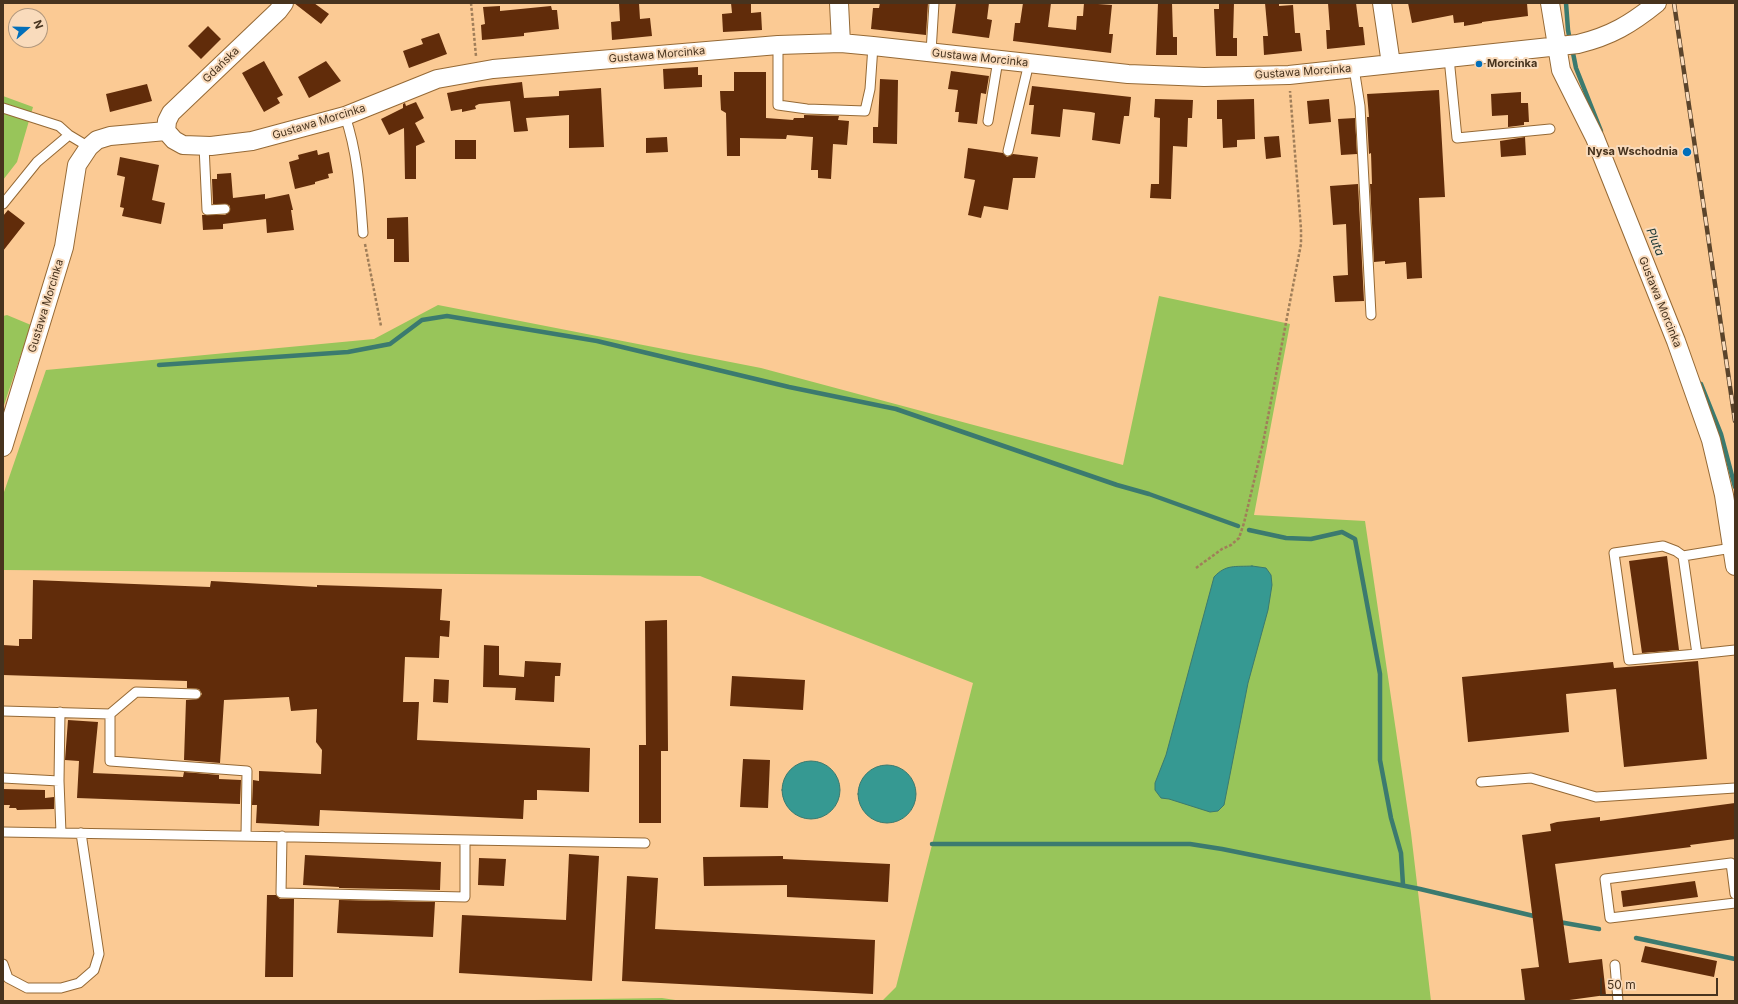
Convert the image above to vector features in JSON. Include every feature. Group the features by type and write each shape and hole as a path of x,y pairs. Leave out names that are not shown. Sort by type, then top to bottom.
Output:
{"street":[{"name":"Gdańska","path":"166,131 166,121 171,113 284,3"},
{"path":"839,3 841,43"},
{"path":"1382,3 1391,64"},
{"name":"Gustawa Morcinka","path":"1550,3 1566,45 1559,60 1563,74 1595,138 1676,341 1711,440 1724,495 1735,566"},
{"name":"Gustawa Morcinka","path":"3,447 64,247 77,165 89,147 97,140 110,136 166,131 174,140 183,145 204,146 252,142 345,116 437,79 478,71 683,52 778,45 841,43 1143,75 1204,77 1289,75 1566,45 1603,37 1614,32 1626,26 1657,3"}],"lane":[{"path":"931,52 934,3"},
{"path":"778,45 778,105 807,109 865,111 870,90 873,46"},
{"path":"1449,58 1457,138 1550,129"},
{"path":"988,121 998,60"},
{"path":"1008,151 1029,63"},
{"path":"1354,68 1360,106 1371,315"},
{"path":"3,108 59,126 69,135 89,147"},
{"path":"345,116 353,140 358,169 363,233"},
{"path":"3,204 37,162 69,135"},
{"path":"204,146 207,210 225,209"},
{"path":"1732,548 1683,556 1676,551 1663,546 1614,553 1629,660 1735,650"},
{"path":"1683,556 1697,654"},
{"path":"3,711 110,714 136,692 196,694"},
{"path":"60,712 59,781 61,833"},
{"path":"110,714 110,761 247,771 246,836"},
{"path":"3,778 59,781"},
{"path":"1481,782 1531,778 1596,797 1735,788"},
{"path":"3,832 645,843"},
{"path":"3,964 8,978 26,988 61,988 79,983 94,970 99,954 81,833"},
{"path":"282,836 281,893 465,897 465,840"},
{"path":"1735,894 1731,863 1605,879 1610,918 1735,903"},
{"path":"1615,965 1618,1001"}],"path":[{"path":"471,3 478,71"},
{"path":"1196,568 1239,538 1244,524 1263,443 1301,244 1289,75"},
{"path":"363,233 381,326"}],"green space":[{"path":"3,96 33,107 17,162 3,180"},
{"path":"1159,296 1290,324 1254,515 1365,521 1411,833 1431,1001 882,1001 896,987 973,683 700,576 3,570 3,495 46,370 374,339 438,305 761,368 1123,465"},
{"path":"7,315 31,325 3,408 3,316"},
{"path":"662,998 682,1001 471,1001"}],"water":[{"path":"1236,566 1266,568 1271,575 1272,585 1268,610 1248,683 1224,805 1218,811 1210,812 1169,799 1161,798 1155,790 1155,783 1166,755 1214,577 1227,568"},
{"path":"805,761 817,761 832,769 840,784 840,796 832,811 817,819 805,819 790,811 782,796 782,784 790,769"},
{"path":"881,765 893,765 908,773 916,788 916,800 908,815 893,823 881,823 866,815 858,800 858,788 866,773"}],"building":[{"path":"294,3 314,3 329,14 321,24"},
{"path":"619,3 639,3 640,19 650,18 652,36 612,40 611,22 620,21"},
{"path":"731,3 751,3 751,13 761,12 762,30 723,32 722,14 732,13"},
{"path":"880,3 928,3 926,35 871,29 873,8 879,8"},
{"path":"956,3 989,3 987,19 992,20 989,38 952,33"},
{"path":"1023,3 1051,3 1048,27 1076,30 1077,16 1083,16 1084,3 1112,5 1109,34 1113,34 1111,53 1013,41 1015,23 1020,23"},
{"path":"1158,3 1172,3 1173,37 1177,37 1177,55 1156,55"},
{"path":"1219,3 1234,3 1233,38 1237,38 1237,56 1216,56 1214,9 1219,9"},
{"path":"1265,3 1279,3 1279,6 1293,5 1295,33 1300,33 1302,51 1264,55 1263,36 1268,36"},
{"path":"1328,3 1356,3 1359,27 1363,27 1365,45 1327,49 1326,30 1330,30"},
{"path":"1408,3 1527,3 1528,16 1464,26 1464,22 1454,23 1453,15 1412,23"},
{"path":"500,6 500,11 551,6 552,10 557,10 559,29 524,33 524,36 482,40 481,25 485,24 483,7"},
{"path":"208,26 221,39 201,59 188,46"},
{"path":"439,33 447,54 409,68 403,51 423,44 421,39"},
{"path":"264,61 283,95 277,98 280,103 264,112 242,73"},
{"path":"326,61 341,81 309,98 298,77"},
{"path":"698,67 698,75 702,75 702,87 664,89 663,69"},
{"path":"951,71 989,76 986,94 981,93 977,124 958,122 959,112 955,112 958,90 948,89"},
{"path":"734,72 766,72 766,118 793,120 794,118 804,118 804,115 839,116 838,120 849,121 847,145 833,144 831,179 818,178 818,170 811,170 813,137 787,135 786,139 740,138 740,156 727,156 726,113 721,110 720,91 734,91"},
{"path":"880,79 898,80 897,144 873,143 873,127 878,127"},
{"path":"522,82 524,98 559,96 559,91 601,88 604,147 569,148 569,115 526,118 528,131 514,132 510,101 479,104 475,106 476,109 462,112 462,109 451,111 447,93 479,87"},
{"path":"147,84 152,101 110,112 106,94"},
{"path":"1032,86 1131,97 1129,116 1124,116 1120,144 1092,140 1095,113 1091,112 1063,109 1060,137 1031,134 1034,105 1029,105"},
{"path":"1439,90 1445,197 1419,198 1422,278 1407,279 1406,262 1385,264 1385,261 1374,262 1370,184 1372,184 1371,153 1369,154 1367,117 1369,117 1367,94"},
{"path":"1521,92 1521,103 1528,103 1529,122 1524,122 1524,125 1508,127 1508,115 1492,116 1491,94"},
{"path":"1155,99 1193,100 1192,118 1188,118 1187,147 1173,146 1171,199 1150,198 1151,184 1159,184 1160,118 1154,117"},
{"path":"1254,99 1255,139 1237,140 1237,147 1223,148 1222,119 1217,119 1217,100"},
{"path":"1329,99 1331,122 1309,124 1307,101"},
{"path":"416,102 424,118 415,123 425,142 416,146 416,179 405,179 404,128 389,135 381,119 403,108 403,104 405,103 406,106"},
{"path":"1355,118 1357,154 1341,155 1338,119"},
{"path":"1279,136 1281,157 1266,159 1264,137"},
{"path":"667,137 668,152 646,153 646,138"},
{"path":"1525,137 1526,155 1501,157 1500,141"},
{"path":"455,140 476,140 476,159 455,159"},
{"path":"968,148 1003,153 1007,157 1013,154 1038,157 1035,178 1013,178 1008,210 984,206 981,218 968,215 975,180 964,178"},
{"path":"317,150 318,155 329,152 333,173 328,174 329,178 315,182 315,184 295,189 289,162 299,159 298,155"},
{"path":"120,157 159,165 152,200 165,203 161,224 122,216 124,208 120,207 125,177 117,175"},
{"path":"231,173 233,198 265,194 265,199 289,194 293,210 291,210 294,230 267,233 266,219 223,224 223,229 203,230 202,215 225,215 230,211 230,206 227,204 213,204 212,179 217,179 217,174"},
{"path":"1358,184 1364,301 1335,302 1333,276 1348,275 1346,224 1333,225 1330,186"},
{"path":"8,210 25,223 3,251 3,216"},
{"path":"408,217 409,262 394,262 394,239 387,239 387,218"},
{"path":"1667,556 1679,650 1642,653 1629,561"},
{"path":"33,580 210,587 211,581 317,587 317,585 442,589 440,620 450,621 449,637 440,636 439,658 405,657 403,702 419,702 417,740 590,748 589,792 537,790 537,800 524,800 523,819 320,810 319,826 256,823 257,805 252,805 253,780 259,781 259,771 321,774 322,750 316,742 317,709 291,711 289,697 224,700 220,763 184,760 186,700 198,699 202,694 199,689 187,688 187,681 3,675 3,645 19,646 19,639 32,639"},
{"path":"667,620 668,751 661,751 661,823 639,823 639,745 646,745 645,621"},
{"path":"484,645 499,646 499,675 524,677 525,661 561,663 560,676 555,676 554,702 515,700 516,688 483,687"},
{"path":"1698,661 1707,759 1624,767 1616,689 1566,694 1569,732 1468,742 1462,677 1613,662 1614,668"},
{"path":"732,676 805,680 803,710 730,706"},
{"path":"434,679 449,680 448,703 433,702"},
{"path":"68,720 98,722 93,773 183,777 184,772 219,775 219,779 241,780 240,804 77,798 79,761 65,760"},
{"path":"743,759 770,760 768,808 740,807"},
{"path":"3,789 45,790 45,798 54,797 54,809 17,810 16,808 9,808 10,805 3,805"},
{"path":"1735,803 1735,839 1690,845 1691,847 1555,864 1569,963 1602,959 1606,995 1562,1001 1525,1001 1521,969 1539,967 1522,835 1551,831 1550,824 1557,822 1600,817 1600,821"},
{"path":"569,854 599,856 592,981 459,973 462,915 566,920"},
{"path":"305,855 441,862 440,890 339,888 303,885"},
{"path":"783,856 783,859 890,864 888,902 787,897 787,885 704,886 703,857"},
{"path":"479,858 506,859 504,886 478,885"},
{"path":"627,876 658,878 655,929 875,940 873,994 622,981"},
{"path":"1695,881 1698,897 1623,907 1621,891"},
{"path":"267,895 276,895 280,899 294,899 293,977 265,977"},
{"path":"339,900 435,902 433,937 337,933"},
{"path":"1645,946 1717,961 1714,977 1641,962"}],"waterway":[{"name":"Pluta","path":"1566,3 1570,41"},
{"name":"Pluta","path":"1572,48 1576,68 1601,131"},
{"path":"159,365 348,352 390,344 422,320 447,316 597,341 789,387 896,409 1117,485 1149,494 1238,526"},
{"name":"Pluta","path":"1701,384 1721,434 1735,487"},
{"path":"1249,530 1286,538 1311,539 1342,532 1355,539 1380,674 1380,760 1391,818 1401,853 1403,885"},
{"path":"932,844 1190,844 1222,849 1420,889 1538,917"},
{"path":"1559,922 1599,929"},
{"path":"1636,938 1735,959"}],"railway":[{"path":"1674,3 1735,421"}],"place":[{"name":"Morcinka","path":"1479,64"},
{"name":"Nysa Wschodnia","path":"1687,152"}]}
